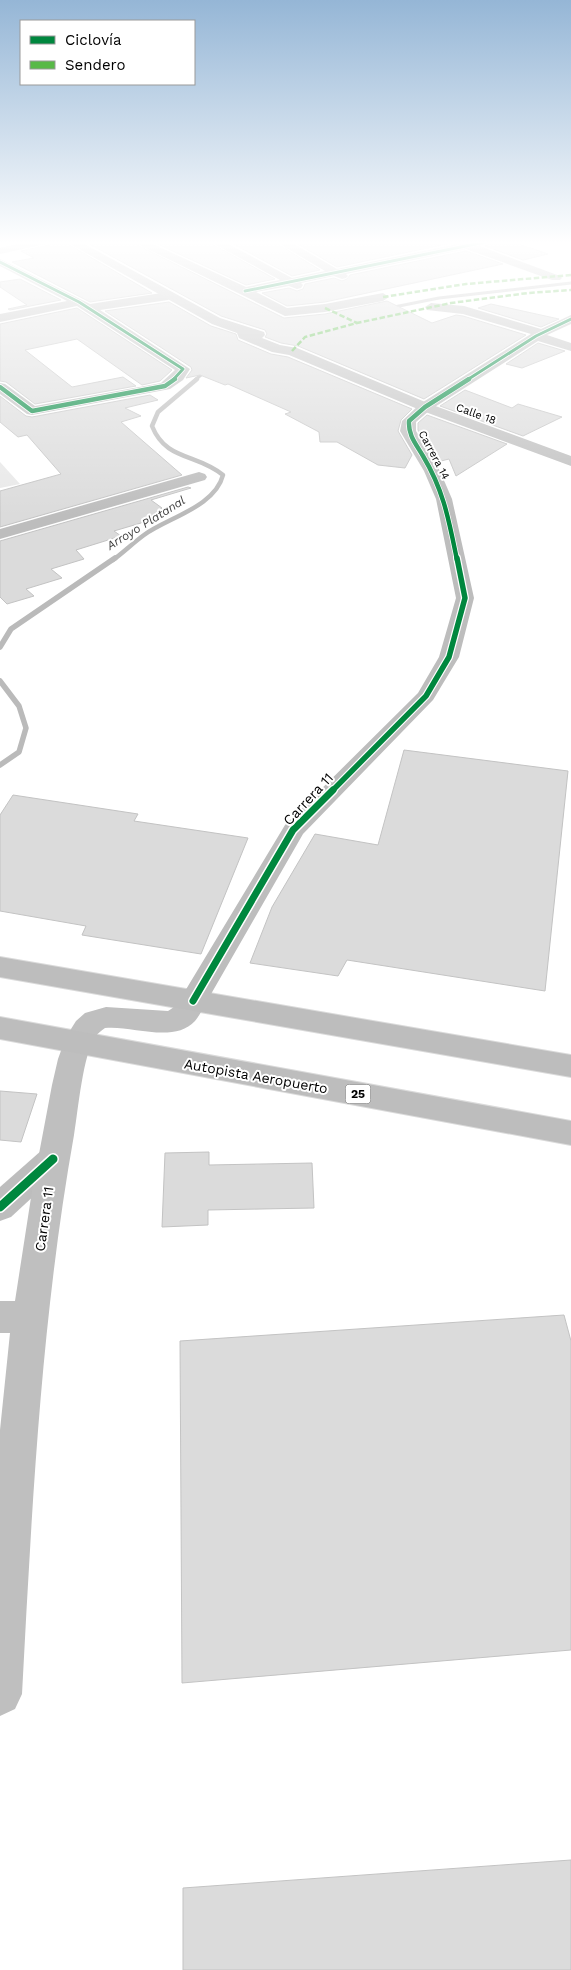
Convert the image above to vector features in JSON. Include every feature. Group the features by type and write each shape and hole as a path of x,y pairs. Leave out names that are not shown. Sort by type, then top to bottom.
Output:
{"main road":[{"path":"1,388 32,411 165,386 178,377 183,369 126,332"},
{"name":"Calle 18","path":"244,332 271,343 277,349 292,350 425,407 571,461"},
{"path":"533,332 571,347"},
{"name":"Carrera 14","path":"449,657 465,598 444,499 432,471 408,431 409,421 425,407 543,332"},
{"path":"0,534 199,477"},
{"name":"Carrera 11","path":"0,1694 13,1507 15,1317 53,1159 77,1043 87,1026 97,1020 119,1017 171,1021 182,1017 293,830 426,696 449,657"},
{"path":"0,967 571,1066"},
{"name":"Autopista Aeropuerto","path":"0,1028 571,1133"},
{"path":"0,1207 53,1159"}],"shaded area":[{"path":"0,462 20,484 0,488"}],"building":[{"path":"0,332 114,332 172,370 160,381 142,385 77,339 25,350 72,387 123,377 136,386 35,404 6,382 0,381"},
{"path":"137,332 230,332 236,334 238,340 271,354 288,357 412,409 401,420 398,431 412,455 405,468 378,465 337,442 320,442 319,432 285,414 291,412 228,384 225,385 200,375 186,378 192,370 191,367"},
{"path":"266,332 516,332 526,335 424,399 298,346 281,343 265,337"},
{"path":"538,343 565,351 522,368 506,364"},
{"path":"465,390 512,408 518,404 562,417 523,436 440,406"},
{"path":"150,395 158,400 125,408 141,416 121,422 182,475 0,527 0,491 61,474 27,435 18,437 0,422 0,396 26,416 32,417"},
{"path":"427,415 507,444 456,476 449,459 441,461 433,455 418,430 418,423"},
{"path":"188,487 191,488 151,500 162,508 141,523 114,531 121,536 76,550 84,559 51,569 62,578 26,589 34,596 7,604 0,597 0,541"},
{"path":"404,750 568,771 545,991 347,960 338,976 250,963 272,907 315,834 378,845"},
{"path":"13,795 138,814 134,821 248,838 201,954 82,935 86,926 0,911 0,815"},
{"path":"0,1091 37,1094 21,1142 0,1140"},
{"path":"209,1152 209,1165 312,1163 314,1208 208,1210 208,1225 162,1227 165,1153"},
{"path":"564,1315 571,1341 571,1650 182,1683 180,1341"},
{"path":"571,1860 571,1970 183,1970 183,1888"}],"waterway":[{"name":"Arroyo Platanal","path":"195,380 207,370"},
{"name":"Arroyo Platanal","path":"113,560 144,535 201,504 218,486 223,475 213,468 173,451 158,437 152,426 158,412 197,379"},
{"name":"Arroyo Platanal","path":"0,647 11,629 115,558"},
{"name":"Arroyo Platanal","path":"0,681 19,706 26,728 19,752 0,765"}],"marked path":[{"path":"292,351 305,337 324,332"}],"cycle path":[{"path":"0,387 32,411 165,386 178,377 183,369 125,332"},
{"path":"193,1001 293,830 426,696 449,657 465,598 444,499 432,471 408,431 409,421 425,407 544,332"},
{"path":"0,1207 53,1159"}]}
